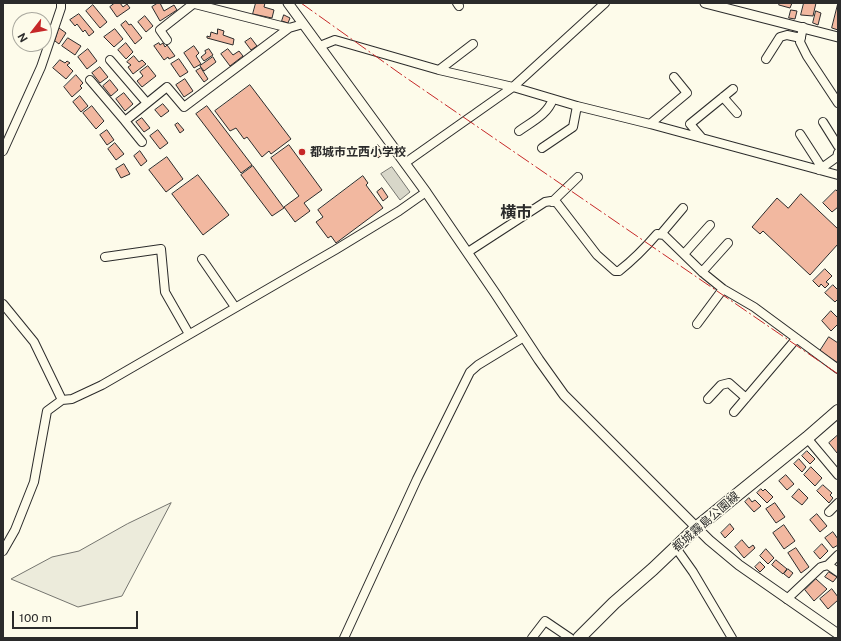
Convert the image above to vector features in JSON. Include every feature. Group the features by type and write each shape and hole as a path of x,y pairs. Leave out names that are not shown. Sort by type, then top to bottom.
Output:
{"main road":[{"name":"都城霧島公園線","path":"579,638 614,603 676,548 696,528 838,411"}],"street":[{"path":"167,40 160,30 192,3 289,28"},
{"path":"405,163 513,87 605,3"},
{"path":"705,3 838,36"},
{"path":"3,151 41,67 63,5"},
{"path":"292,5 303,24 468,252 538,360 564,395 696,528 738,565 838,634"},
{"path":"125,121 167,87 184,108 289,28 303,24"},
{"path":"803,27 800,42 807,56 838,103"},
{"path":"766,59 780,37 786,35 801,38"},
{"path":"320,46 335,40 439,70 513,87 577,106 650,124 838,175"},
{"path":"439,70 473,44"},
{"path":"110,60 147,103"},
{"path":"650,124 687,93 674,77"},
{"path":"90,80 142,142"},
{"path":"702,138 690,124 733,89"},
{"path":"723,97 737,113"},
{"path":"519,131 545,113 550,107 553,99"},
{"path":"542,148 572,127 577,106"},
{"path":"823,122 838,146"},
{"path":"800,134 820,169"},
{"path":"820,169 837,157 838,153"},
{"path":"552,202 578,177"},
{"path":"3,552 15,530 34,482 47,411 62,400 72,399 102,385 342,246 399,211 426,192"},
{"path":"468,252 545,202 552,202 557,203 597,255 615,271 619,271 644,250 657,234 661,234 683,208"},
{"path":"684,254 710,225"},
{"path":"661,234 664,235 702,272 723,289 754,307 838,369"},
{"path":"702,272 728,243"},
{"path":"105,257 161,249 165,292 189,334"},
{"path":"202,259 235,307"},
{"path":"697,324 723,289"},
{"path":"3,304 34,342 62,400"},
{"path":"344,638 470,372 478,365 524,337"},
{"path":"734,412 796,339"},
{"path":"708,399 721,385 729,383 746,398"},
{"path":"807,438 838,474"},
{"path":"829,512 838,503"},
{"path":"676,548 693,572 732,638"},
{"path":"787,599 821,567 828,565 838,555"},
{"path":"828,565 838,572"},
{"path":"532,638 546,621 570,638"}],"shaded area":[{"path":"392,167 410,192 400,200 381,174"},
{"path":"171,503 122,596 78,607 11,579 52,557 79,551 127,524"}],"building":[{"path":"115,3 120,3 123,7 127,4 130,8 117,17 110,7"},
{"path":"160,3 164,11 174,5 177,10 160,21 152,7"},
{"path":"256,3 265,3 264,7 274,10 272,18 253,14"},
{"path":"780,3 792,3 790,8 779,5"},
{"path":"804,3 816,3 813,16 801,15"},
{"path":"838,3 838,30 832,28"},
{"path":"93,5 107,22 100,28 86,11"},
{"path":"791,10 797,11 795,19 789,18"},
{"path":"816,11 821,13 818,25 813,23"},
{"path":"79,14 94,32 89,36 85,30 83,32 77,24 75,26 70,20"},
{"path":"284,15 290,18 288,23 282,21"},
{"path":"145,16 153,26 146,32 138,22"},
{"path":"126,21 129,25 131,24 142,38 135,44 121,25"},
{"path":"59,28 66,33 59,44 55,41"},
{"path":"115,29 123,39 114,47 104,37"},
{"path":"218,29 224,31 223,35 234,39 233,45 207,38 207,36 210,37 211,32 217,34"},
{"path":"68,38 81,46 75,55 62,46"},
{"path":"251,38 257,46 251,50 245,42"},
{"path":"126,43 133,52 126,59 118,50"},
{"path":"159,43 160,45 163,43 165,47 167,45 175,56 169,59 168,57 164,60 154,46"},
{"path":"194,46 199,53 196,56 201,64 194,68 184,53"},
{"path":"88,49 97,61 87,69 78,57"},
{"path":"209,49 213,55 204,61 201,57 206,53 205,51"},
{"path":"228,49 233,55 239,51 243,56 230,66 221,54"},
{"path":"134,56 139,62 142,60 146,64 133,74 128,67 131,65 127,62"},
{"path":"213,57 216,62 204,71 200,66"},
{"path":"179,59 188,72 180,77 171,64"},
{"path":"60,60 65,63 67,61 70,63 67,65 73,71 66,79 53,68"},
{"path":"148,66 156,76 142,87 137,81 143,76 140,72"},
{"path":"100,67 108,77 100,83 92,73"},
{"path":"201,68 208,79 204,82 196,71"},
{"path":"76,75 83,83 80,86 82,88 72,97 64,87"},
{"path":"185,79 193,91 184,97 176,85"},
{"path":"110,80 118,90 111,96 103,86"},
{"path":"250,85 291,139 271,154 269,151 262,157 247,137 244,139 236,128 230,131 215,111"},
{"path":"124,93 133,104 125,111 116,99"},
{"path":"80,96 88,106 81,112 73,102"},
{"path":"163,104 169,111 161,117 155,110"},
{"path":"92,106 104,121 96,129 83,113"},
{"path":"207,106 252,165 241,173 196,114"},
{"path":"142,118 150,128 144,132 136,122"},
{"path":"178,123 184,130 180,133 175,125"},
{"path":"107,130 114,140 107,145 100,135"},
{"path":"158,130 168,143 160,149 150,136"},
{"path":"115,143 124,154 116,160 108,149"},
{"path":"289,145 322,190 304,203 310,211 295,222 284,207 299,196 271,158"},
{"path":"378,145 384,153 378,158 372,149"},
{"path":"140,151 147,161 141,166 134,156"},
{"path":"167,157 183,179 166,192 149,170"},
{"path":"124,164 130,174 121,178 116,169"},
{"path":"253,166 284,208 272,216 241,175"},
{"path":"198,175 229,215 203,235 172,194"},
{"path":"363,176 368,183 366,185 383,208 336,243 331,236 328,238 316,222 323,217 318,210"},
{"path":"382,188 388,197 383,201 377,192"},
{"path":"836,190 838,192 838,207 832,212 823,203"},
{"path":"801,194 838,229 838,244 810,275 763,231 760,234 752,227 777,198 788,208"},
{"path":"825,269 832,276 826,282 829,284 825,288 821,284 819,287 813,281"},
{"path":"833,285 838,290 838,299 835,302 825,293"},
{"path":"831,311 838,318 838,324 831,331 822,321"},
{"path":"829,337 838,343 838,363 820,351"},
{"path":"838,435 838,453 837,453 829,443"},
{"path":"807,451 815,459 810,464 802,456"},
{"path":"799,459 806,467 802,472 794,464"},
{"path":"811,467 822,478 815,486 804,475"},
{"path":"786,475 794,484 787,490 779,481"},
{"path":"823,485 832,493 830,495 833,498 829,503 817,491"},
{"path":"761,489 763,491 765,489 773,497 767,503 757,493"},
{"path":"799,489 808,498 802,505 792,497"},
{"path":"749,498 752,502 755,500 761,506 754,512 745,502"},
{"path":"775,503 785,517 776,523 766,509"},
{"path":"817,514 827,526 820,532 810,520"},
{"path":"730,524 734,529 725,538 721,533"},
{"path":"784,525 795,541 784,549 773,533"},
{"path":"833,532 838,539 838,545 833,548 825,538"},
{"path":"742,540 749,548 753,545 755,548 744,558 735,547"},
{"path":"822,544 828,551 820,559 814,552"},
{"path":"796,548 809,567 801,573 788,553"},
{"path":"766,549 774,558 768,564 760,556"},
{"path":"776,560 787,569 783,574 772,565"},
{"path":"760,562 765,567 760,572 755,567"},
{"path":"788,569 793,573 789,578 784,574"},
{"path":"829,572 837,577 833,582 825,577"},
{"path":"816,579 827,589 814,601 805,590"},
{"path":"832,589 838,597 838,600 828,609 820,599"}],"power":[{"path":"301,3 402,75 838,374"}],"place":[{"name":"都城市立西小学校","path":"302,152"}],"district":[{"name":"横市","path":"516,213"}]}
